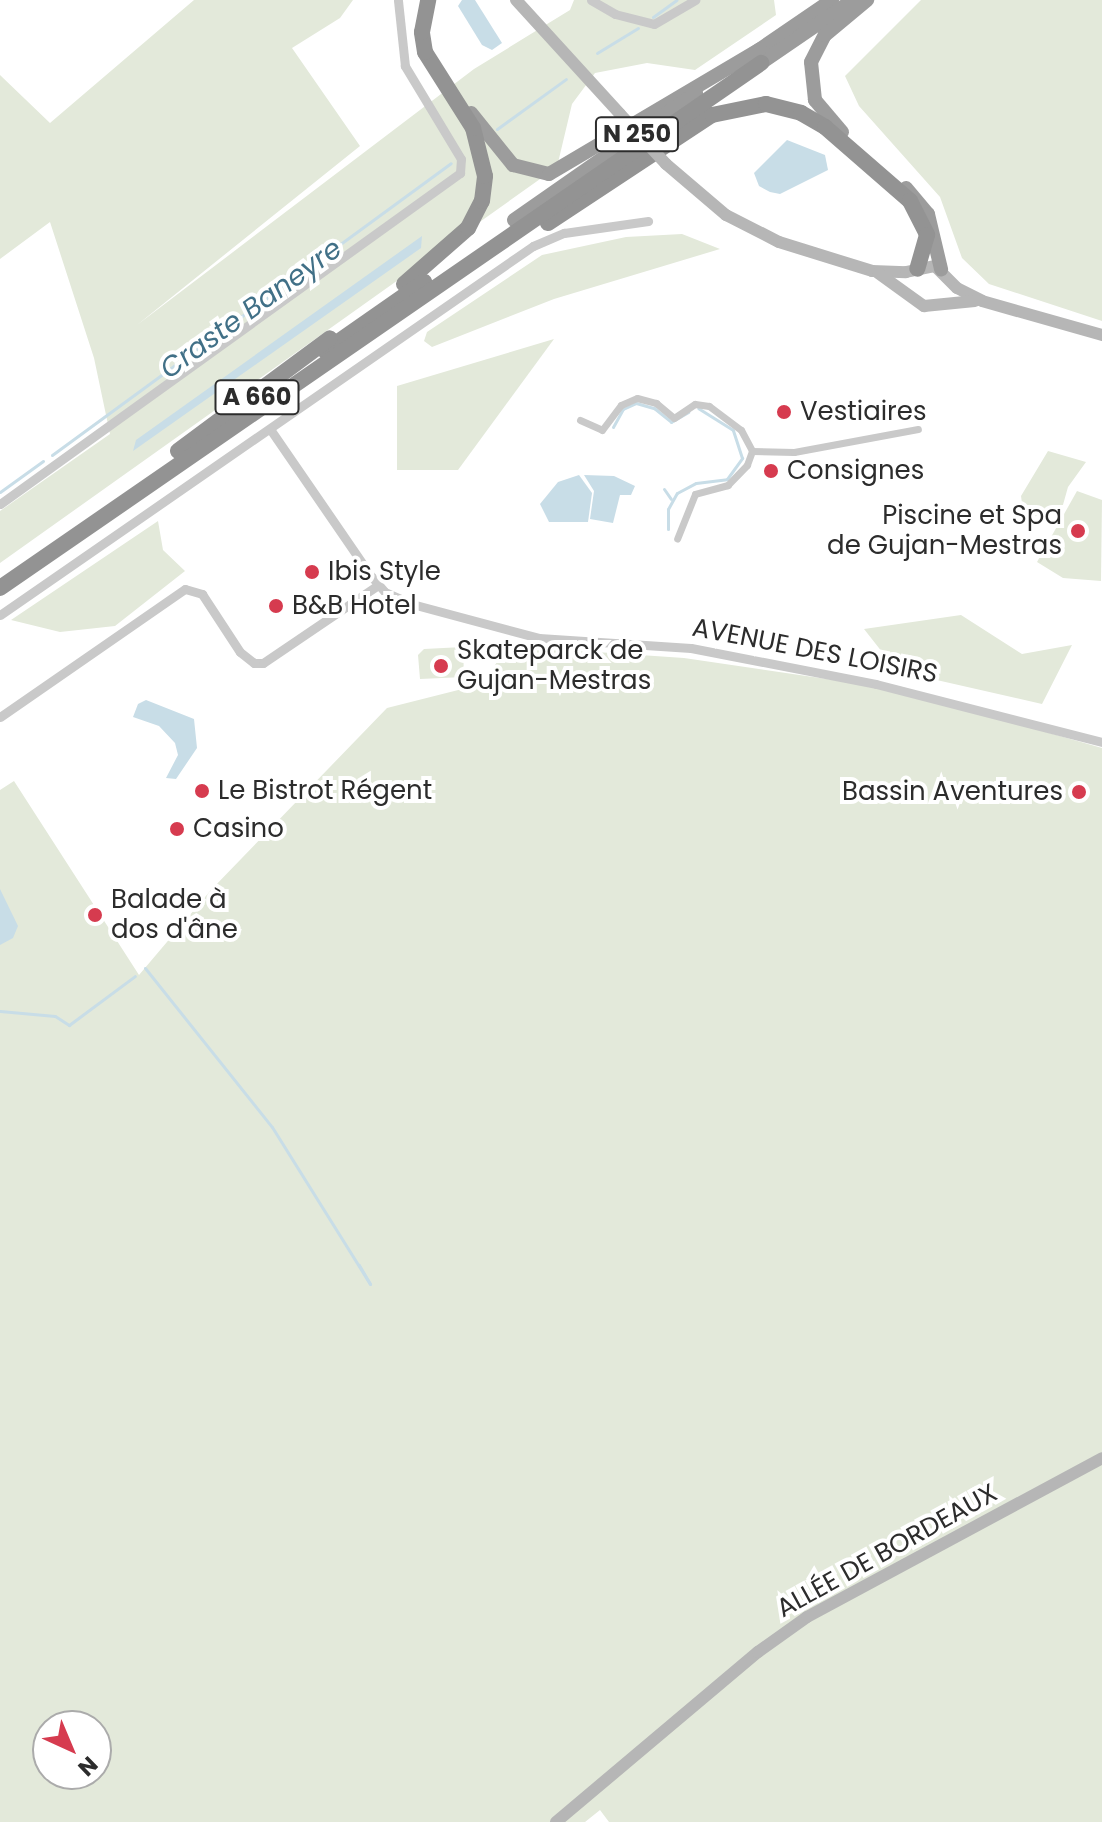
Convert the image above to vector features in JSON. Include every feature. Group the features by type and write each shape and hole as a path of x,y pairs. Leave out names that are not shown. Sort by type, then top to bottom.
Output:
{"highway":[{"path":"178,451 446,251 476,214 485,176 482,151 425,52 422,32 428,0"},
{"path":"436,0 428,34 434,58 504,157 520,170 541,175 575,164 650,111 761,56"},
{"name":"N 250","path":"761,56 832,0"},
{"name":"N 250","path":"514,220 761,56 853,0"},
{"path":"867,0 819,44 811,62 812,90 831,122 922,204 945,274"},
{"name":"A 660","path":"0,588 363,338 761,56"},
{"path":"363,338 446,289 697,123 747,104 782,106 816,121 910,201 927,235 917,269"},
{"name":"A 660","path":"0,575 514,220"}],"main road":[{"path":"516,0 666,164 704,199 749,228 872,271 909,293 924,306 942,301 982,301 1102,335"},
{"path":"872,271 917,269 929,265 982,301"},
{"path":"909,293 909,280 917,269"},
{"path":"942,301 945,274"},
{"name":"ALLÉE DE BORDEAUX","path":"556,1822 807,1617 1102,1458"}],"street":[{"path":"0,504 460,173 461,159 405,66 398,0"},
{"path":"591,0 615,14 654,24 695,0"},
{"path":"0,615 533,246 578,230 648,221"},
{"path":"580,420 602,430 621,405 637,398 656,403 674,418 695,404 709,406 741,430 752,451"},
{"path":"0,717 185,589 202,594 240,652 254,663 263,663 378,585 270,429"},
{"path":"752,451 794,452 918,429"},
{"path":"677,539 695,494 736,479 752,451"},
{"name":"AVENUE DES LOISIRS","path":"378,585 412,604 498,630 574,643 705,651 974,706 1102,742"}],"green space":[{"path":"194,0 353,0 340,18 292,48 360,146 137,325 474,69 570,10 574,0 774,0 776,15 695,70 647,63 595,73 572,104 557,167 0,563 0,511 110,434 94,358 50,222 0,259 0,75 50,123"},
{"path":"921,0 1102,0 1102,321 989,284 962,258 940,197 859,106 845,76"},
{"path":"682,234 720,249 554,299 432,347 424,341 427,332 542,255 626,237"},
{"path":"554,339 458,470 397,470 397,386"},
{"path":"1048,451 1086,462 1068,487 1061,512 1024,518 1021,496"},
{"name":"Piscine et Spa de Gujan-Mestras","path":"1077,491 1102,500 1101,581 1063,578 1037,562"},
{"path":"158,521 163,550 185,571 115,626 60,632 11,620"},
{"path":"961,615 1022,654 1072,645 1042,704 897,671 864,629"},
{"path":"508,646 684,658 895,689 1102,748 1102,1822 609,1822 600,1810 585,1822 0,1822 0,790 14,781 139,975 211,890 387,708 482,684"},
{"name":"Skateparck de Gujan-Mestras","path":"463,647 464,677 420,679 418,655 424,649"}],"water":[{"path":"462,0 475,0 502,43 492,50 482,45 458,6"},
{"path":"787,140 825,155 828,170 780,194 770,192 759,186 754,173"},
{"path":"422,236 421,248 133,451 136,440"},
{"path":"579,475 592,493 588,522 549,522 540,504 558,482"},
{"path":"584,475 614,476 635,486 631,495 620,495 613,523 590,519 594,491"},
{"path":"146,700 194,719 197,748 176,779 166,778 178,755 175,743 159,726 133,717 138,704"},
{"path":"0,889 18,926 13,938 0,945"}],"waterway":[{"name":"Craste Baneyre","path":"653,17 676,0"},
{"name":"Craste Baneyre","path":"597,53 638,28"},
{"name":"Craste Baneyre","path":"497,129 566,79"},
{"name":"Craste Baneyre","path":"52,455 451,163"},
{"path":"613,427 623,409 636,403 654,408 671,422 688,412"},
{"path":"668,529 668,509 677,493 696,483 727,479 742,458 733,430 698,408"},
{"name":"Craste Baneyre","path":"0,492 43,461"},
{"path":"664,489 671,499"},
{"path":"145,968 272,1127 370,1284 359,1265"},
{"path":"0,1011 55,1016 69,1025 135,976"}],"place":[{"name":"Vestiaires","path":"784,412"},
{"name":"Consignes","path":"771,471"},
{"name":"Piscine et Spa de Gujan-Mestras","path":"1078,531"},
{"name":"Ibis Style","path":"312,572"},
{"name":"B&B Hotel","path":"276,606"},
{"name":"Skateparck de Gujan-Mestras","path":"441,666"},
{"name":"Le Bistrot Régent","path":"202,791"},
{"name":"Bassin Aventures","path":"1079,792"},
{"name":"Casino","path":"177,829"},
{"name":"Balade à dos d'âne","path":"95,915"}]}
